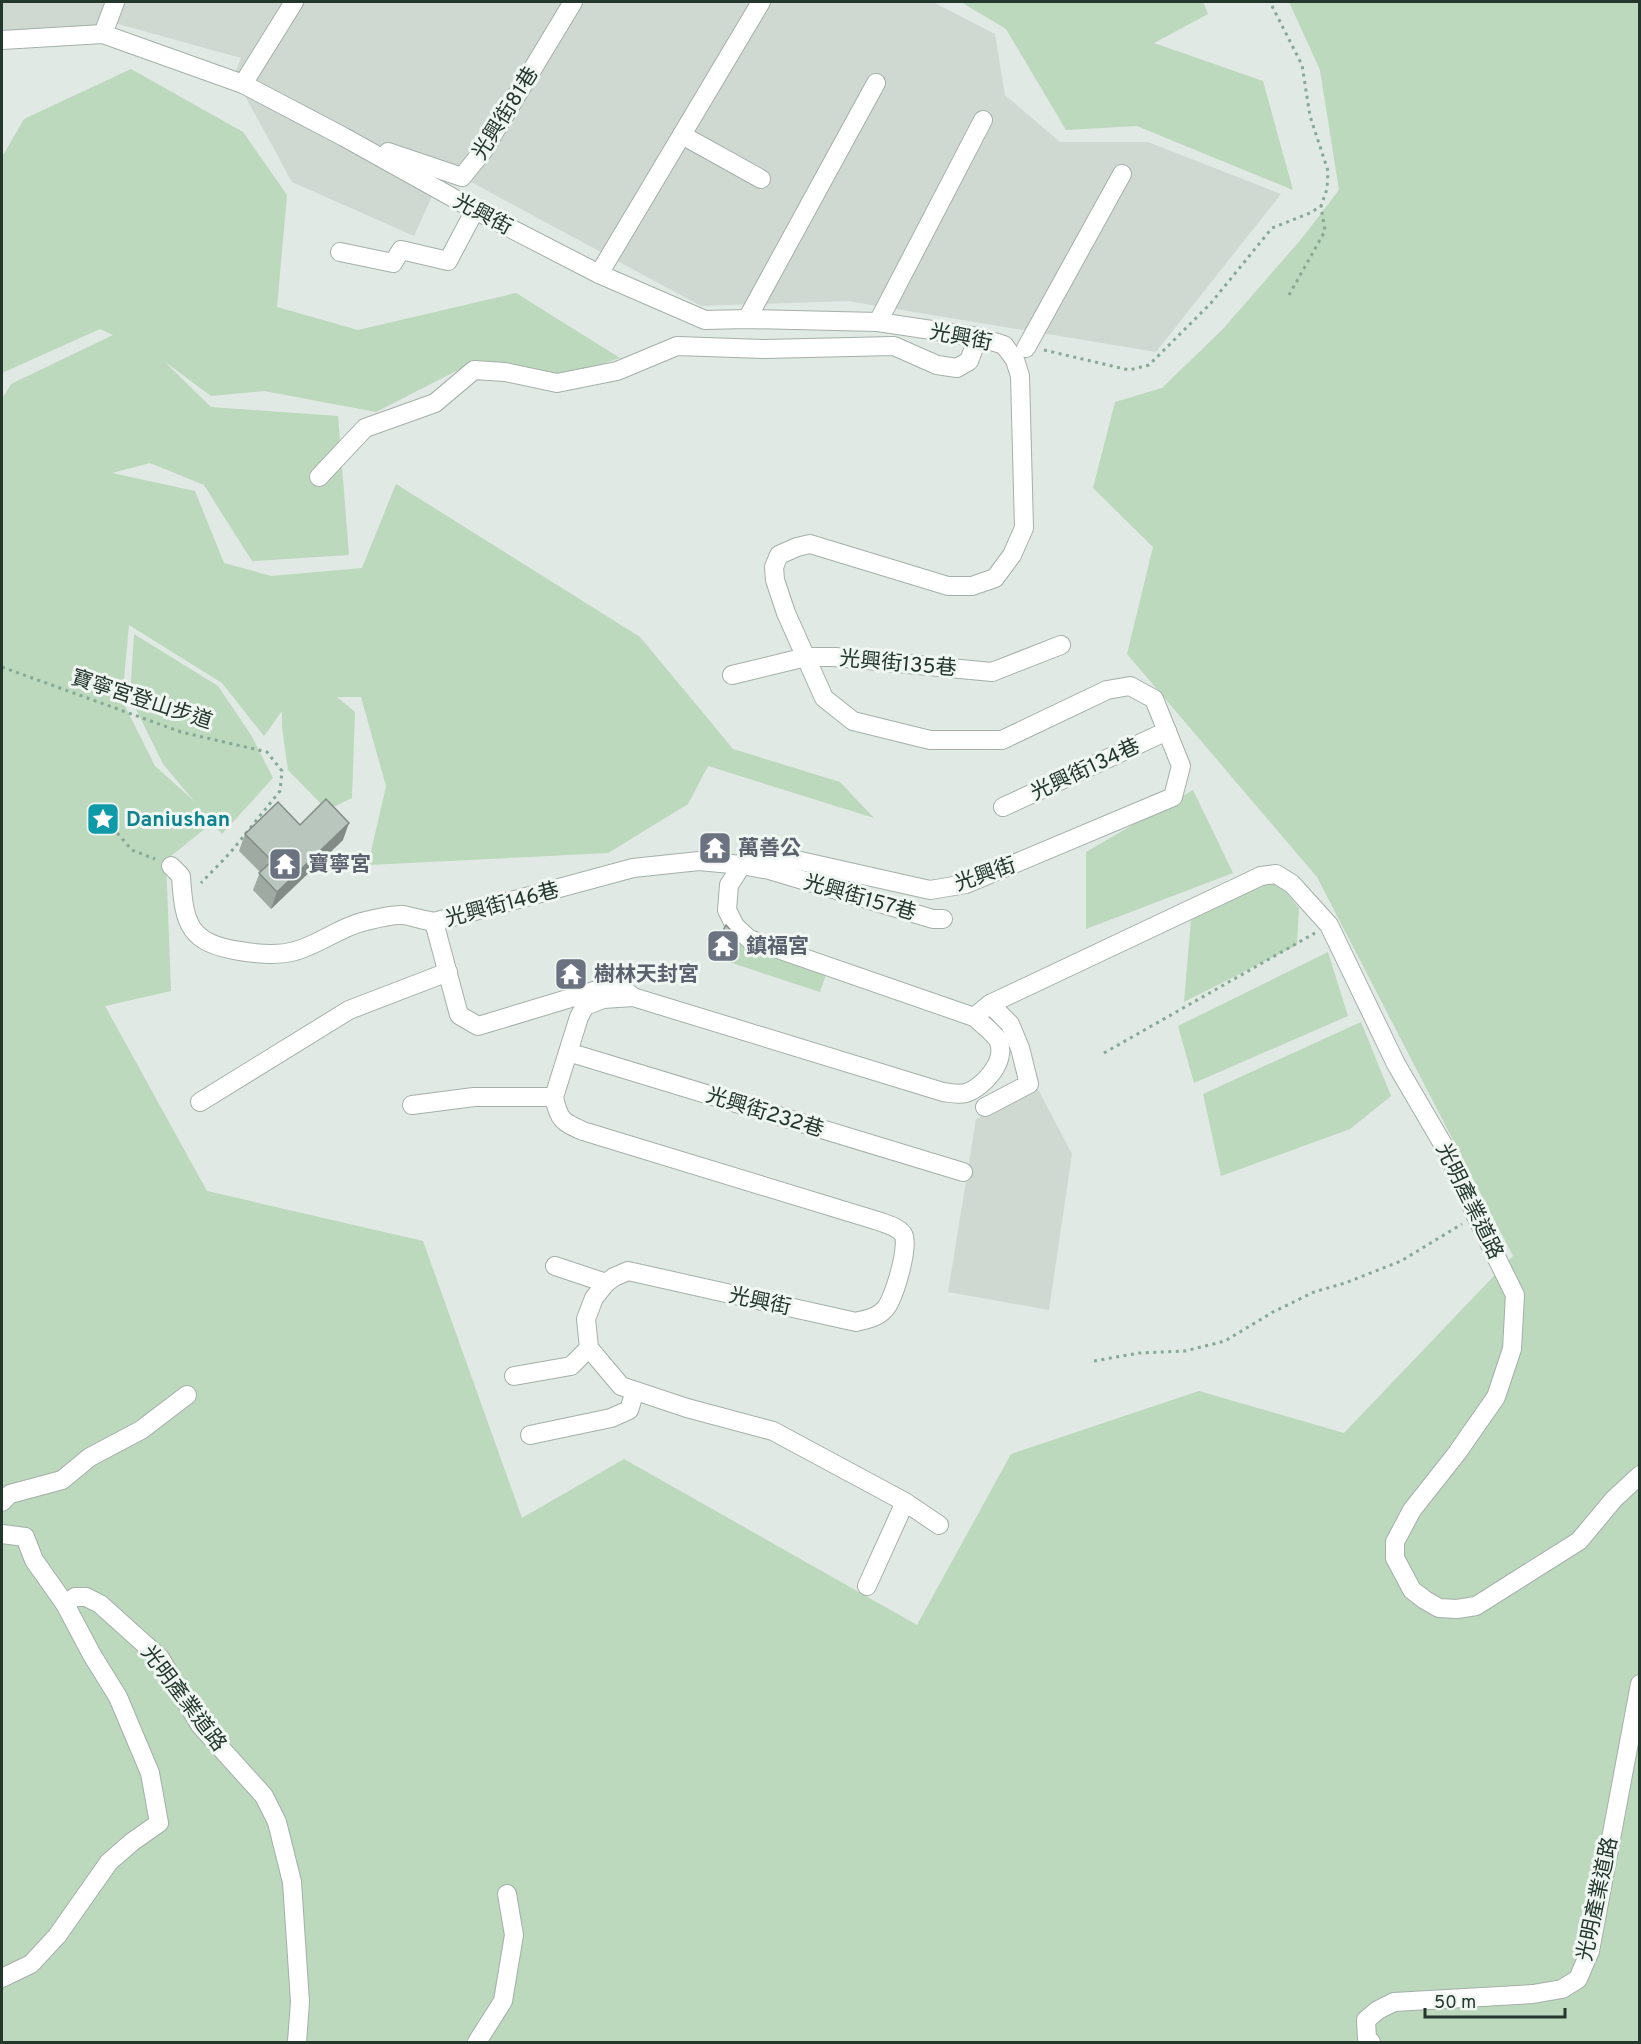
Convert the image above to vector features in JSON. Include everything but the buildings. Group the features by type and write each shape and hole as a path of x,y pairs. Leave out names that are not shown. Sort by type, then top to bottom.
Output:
{"street":[{"path":"103,34 115,2"},
{"path":"243,84 294,2"},
{"name":"光興街81巷","path":"344,137 462,177 483,152 573,2"},
{"path":"599,274 761,2"},
{"name":"光興街","path":"2,40 103,34 243,84 475,210 599,274 705,320 878,322 978,337 1004,345 1015,360 1020,376 1024,528 1012,555 995,578 972,586 948,586 810,544 779,555 774,567 775,580 824,698 853,720 930,741 1002,740 1107,690 1130,686 1154,699 1181,766 1173,797 966,884 930,890 787,858 750,859 742,865"},
{"path":"747,319 876,82"},
{"path":"878,322 983,120"},
{"path":"682,135 761,179"},
{"path":"1026,348 1122,174"},
{"path":"340,252 393,263 400,250 448,261 475,210"},
{"path":"319,477 365,428 435,403 474,370 505,372 557,383 618,371 677,346 764,349 894,346 937,365 957,368 969,361 978,337"},
{"name":"光興街135巷","path":"732,675 806,657 835,657 992,672 1061,645"},
{"name":"光興街134巷","path":"1003,807 1167,731"},
{"name":"光興街146巷","path":"633,997 617,984 478,1026 459,1016 434,922 633,868 699,861 742,865"},
{"path":"412,1105 474,1097 554,1098 579,1017 585,1006 603,999 633,997 958,1095 968,1092 995,1069 1000,1052 998,1040 974,1017 749,939 735,926 727,909 729,885 742,865"},
{"name":"光興街157巷","path":"742,865 769,870 933,919 943,919"},
{"path":"171,866 181,876 183,906 188,922 196,934 207,943 260,955 295,951 361,922 381,918 401,915 434,922"},
{"name":"光明產業道路","path":"974,1017 990,1004 1261,876 1276,874 1292,884 1329,925 1396,1064 1448,1153 1515,1295 1512,1349 1496,1397 1457,1453 1412,1510 1395,1542 1395,1558 1412,1590 1439,1608 1457,1609 1476,1606 1580,1541 1614,1499 1640,1475"},
{"path":"200,1102 349,1010 448,972"},
{"path":"985,1107 1029,1084 1020,1048 1010,1024 990,1004"},
{"name":"光興街232巷","path":"568,1052 963,1173"},
{"name":"光興街","path":"554,1098 563,1122 583,1131 878,1221 894,1227 903,1234 905,1242 898,1283 885,1310 874,1318 856,1322 628,1271 606,1283"},
{"path":"555,1266 606,1283 594,1298 586,1319 589,1348 621,1386 687,1408 773,1431 905,1502 939,1525"},
{"path":"514,1376 571,1366 589,1348"},
{"path":"530,1435 611,1418 629,1410 635,1391"},
{"path":"2,1502 10,1494 62,1480 90,1457 141,1430 187,1395"},
{"path":"867,1586 905,1502"},
{"path":"2,1534 25,1537 34,1560 65,1604 118,1697 150,1773 159,1823 109,1862 57,1936 31,1964 2,1978"},
{"name":"光明產業道路","path":"65,1604 75,1597 86,1597 100,1604 160,1658 200,1725 264,1796 277,1822 292,1882 300,2002 297,2043"},
{"name":"光明產業道路","path":"1371,2043 1367,2039 1366,2020 1378,2010 1394,2002 1533,1994 1563,1989 1578,1979 1590,1951 1640,1684"},
{"path":"477,2043 503,2001 514,1935 507,1894"}],"path":[{"path":"1270,2 1302,65 1310,116 1329,171 1327,189 1321,206 1325,231 1289,295"},
{"path":"1026,348 1043,349 1129,370 1149,365 1210,303 1272,228 1310,213 1321,206"},
{"name":"寶寧宮登山步道","path":"2,667 181,732 267,752 282,771 280,791 183,906"},
{"path":"93,826 97,831 104,831 112,827 132,850 171,866"},
{"path":"1104,1053 1329,925"},
{"path":"1094,1361 1139,1353 1185,1351 1225,1341 1273,1312 1314,1292 1346,1283 1401,1261 1476,1216"}],"shaded area":[{"path":"2,2 933,2 995,34 1005,95 1060,142 1148,142 1281,194 1156,352 848,301 701,306 445,168 414,236 292,182 234,76 241,58 118,24 3,31"},
{"path":"1038,1089 1072,1154 1049,1310 948,1292 976,1119"}],"green space":[{"path":"961,2 1203,2 1208,14 1154,43 1263,81 1293,190 1137,126 1066,130 1006,29"},
{"path":"1289,2 1639,2 1639,2042 2,2042 2,399 11,384 113,335 100,329 2,373 2,157 24,119 131,69 243,132 287,195 277,307 358,330 516,293 620,358 592,367 553,374 462,368 376,412 264,391 211,396 164,361 211,407 338,416 349,555 252,561 204,485 150,463 112,473 195,491 224,563 271,576 362,568 396,484 640,637 733,749 840,782 874,818 708,766 688,804 608,853 368,865 386,786 361,697 337,697 355,712 352,798 327,810 288,770 282,711 264,736 222,683 129,625 122,700 155,766 194,801 163,764 130,697 134,634 218,686 251,735 273,778 222,834 212,823 166,860 171,991 105,1006 207,1191 423,1241 522,1518 624,1459 917,1625 1011,1454 1199,1391 1344,1433 1513,1256 1317,877 1127,654 1153,547 1093,488 1115,402 1162,388 1223,329 1303,237 1339,190 1320,70"},
{"path":"1193,790 1233,873 1086,929 1086,852"},
{"path":"1276,881 1299,908 1297,945 1184,1002 1191,920 1250,883"},
{"path":"739,942 828,969 820,992 729,962"},
{"path":"1328,952 1348,1016 1194,1083 1178,1026"},
{"path":"1361,1022 1391,1096 1350,1129 1221,1176 1203,1094"}],"place":[{"name":"Daniushan","path":"103,819"},
{"name":"萬善公","path":"715,848"},
{"name":"寶寧宮","path":"285,864"},
{"name":"鎮福宮","path":"723,946"},
{"name":"樹林天封宮","path":"571,974"}]}
